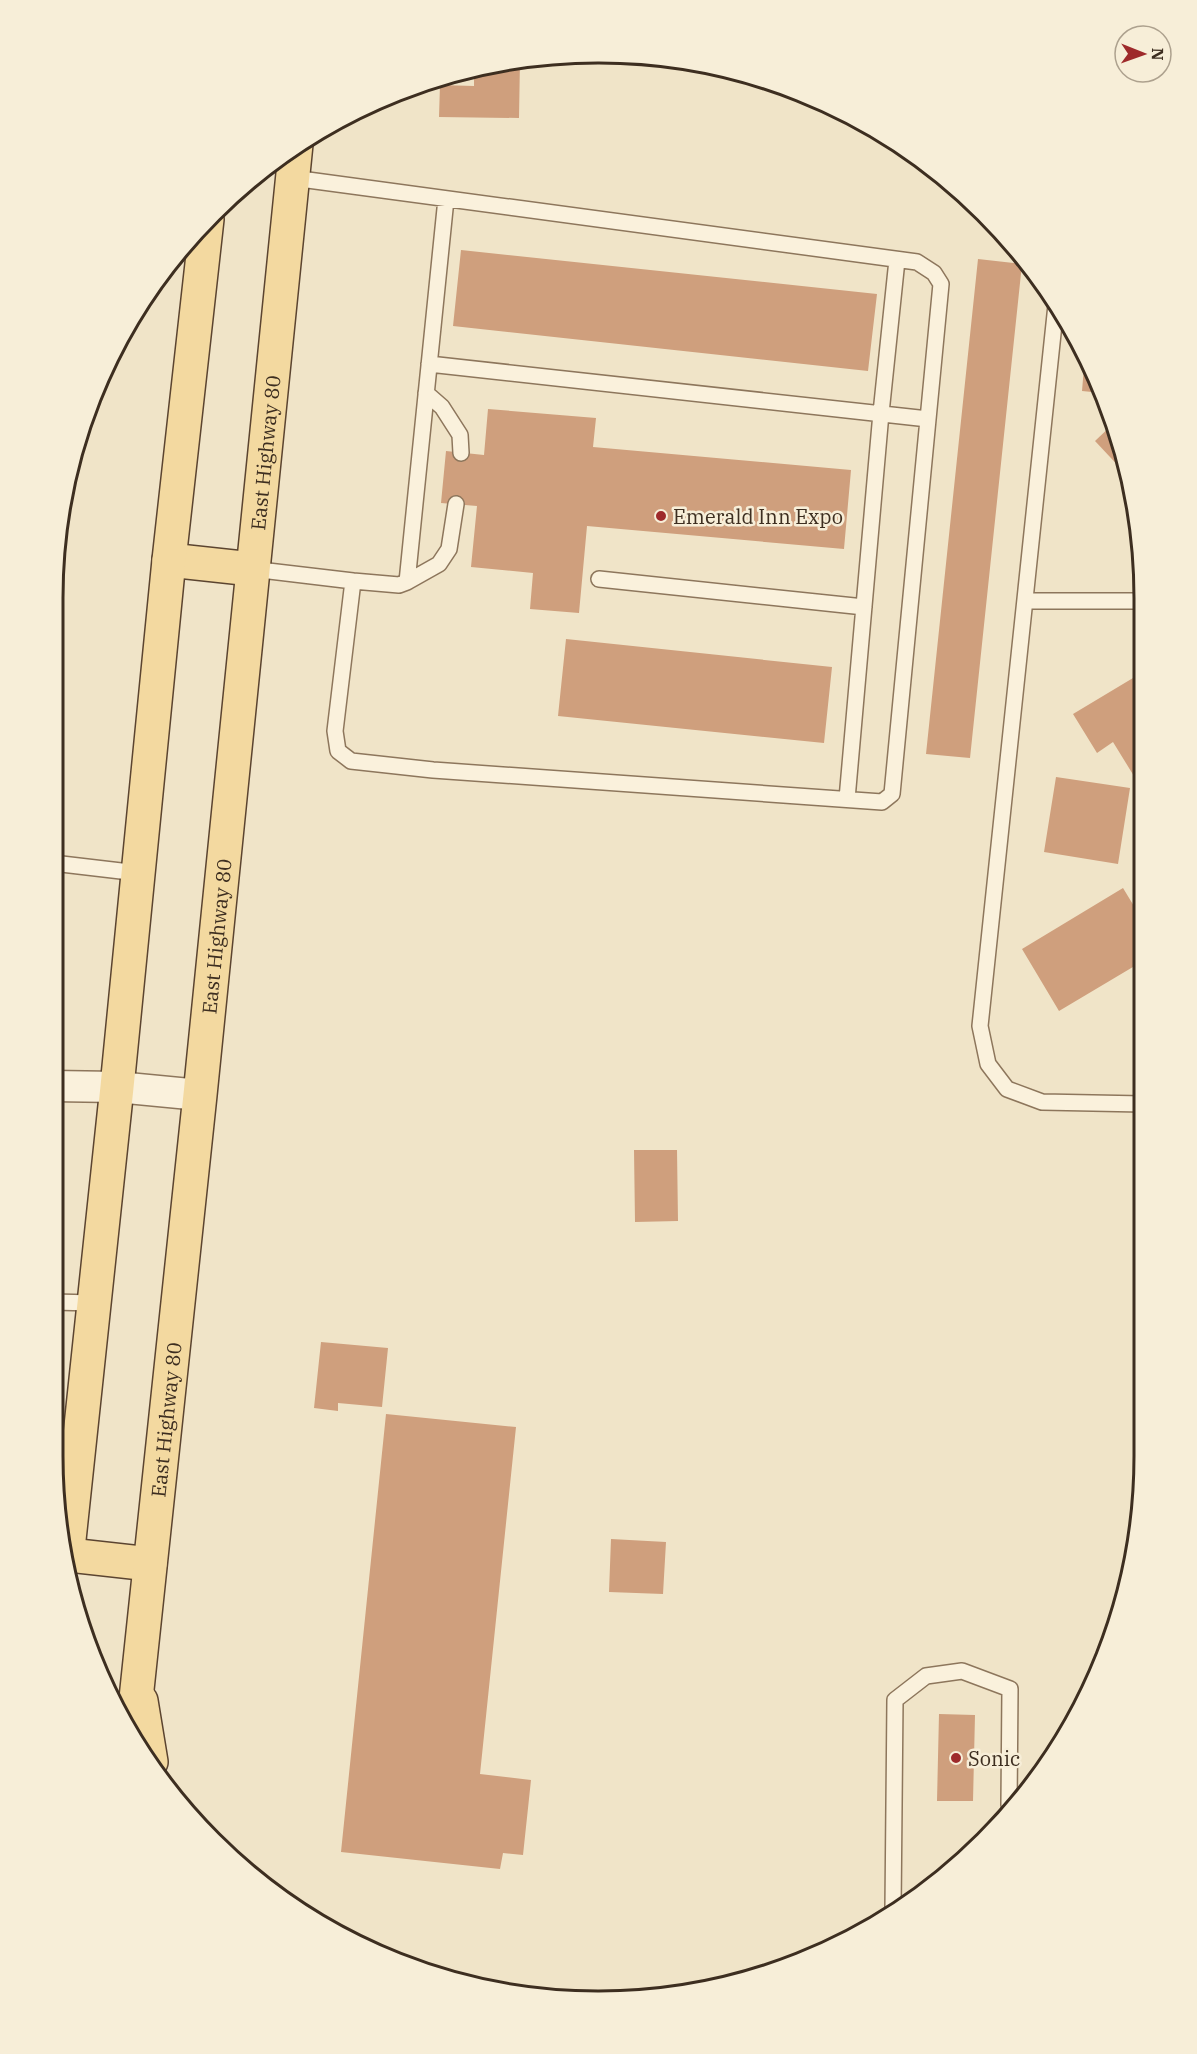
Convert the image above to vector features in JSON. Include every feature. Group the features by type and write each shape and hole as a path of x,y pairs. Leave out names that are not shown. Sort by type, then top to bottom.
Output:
{"main road":[{"name":"East Highway 80","path":"134,1721 200,1095 295,158"},
{"path":"69,1535 117,1087 201,240"},
{"path":"169,560 252,569"},
{"path":"72,1555 150,1564"},
{"path":"138,1682 148,1745"}],"street":[{"path":"63,1086 117,1087 200,1095"}],"lane":[{"path":"293,178 917,262 934,273 941,284 892,794 882,802 434,770 351,761 339,751 335,730 353,581"},
{"path":"407,582 446,199"},
{"path":"847,799 897,260"},
{"path":"1055,319 980,1026 988,1064 1007,1089 1042,1102 1134,1104"},
{"path":"429,364 928,418"},
{"path":"426,393 442,407 460,435 461,453"},
{"path":"252,569 399,585 439,564 449,549 456,504"},
{"path":"599,579 864,607"},
{"path":"1025,601 1134,602"},
{"path":"63,864 138,873"},
{"path":"63,1302 94,1303"},
{"path":"893,1903 895,1700 926,1676 962,1671 1010,1689 1009,1799"}],"building":[{"path":"520,69 519,118 439,117 440,87 474,86 474,78"},
{"path":"461,250 877,294 868,371 453,326"},
{"path":"978,259 1015,263 1021,271 970,758 926,754"},
{"path":"1084,372 1092,392 1082,391"},
{"name":"Emerald Inn Expo","path":"488,409 596,418 593,447 851,470 844,549 587,526 579,613 530,609 533,573 471,567 477,506 441,503 446,451 484,455"},
{"path":"1107,430 1117,465 1095,441"},
{"path":"566,639 832,667 824,743 558,716"},
{"path":"1134,677 1134,776 1113,742 1097,753 1073,714"},
{"path":"1056,777 1130,788 1118,864 1044,852"},
{"path":"1123,888 1134,906 1134,966 1059,1011 1022,949"},
{"path":"634,1150 677,1150 678,1221 635,1222"},
{"path":"321,1342 388,1348 382,1407 338,1403 338,1411 314,1408"},
{"path":"386,1414 516,1427 480,1774 531,1780 523,1855 503,1853 500,1869 341,1852"},
{"path":"611,1539 666,1542 663,1594 609,1592"},
{"name":"Sonic","path":"939,1714 975,1715 973,1801 937,1801"}],"place":[{"name":"Emerald Inn Expo","path":"661,516"},
{"name":"Sonic","path":"956,1758"}]}
